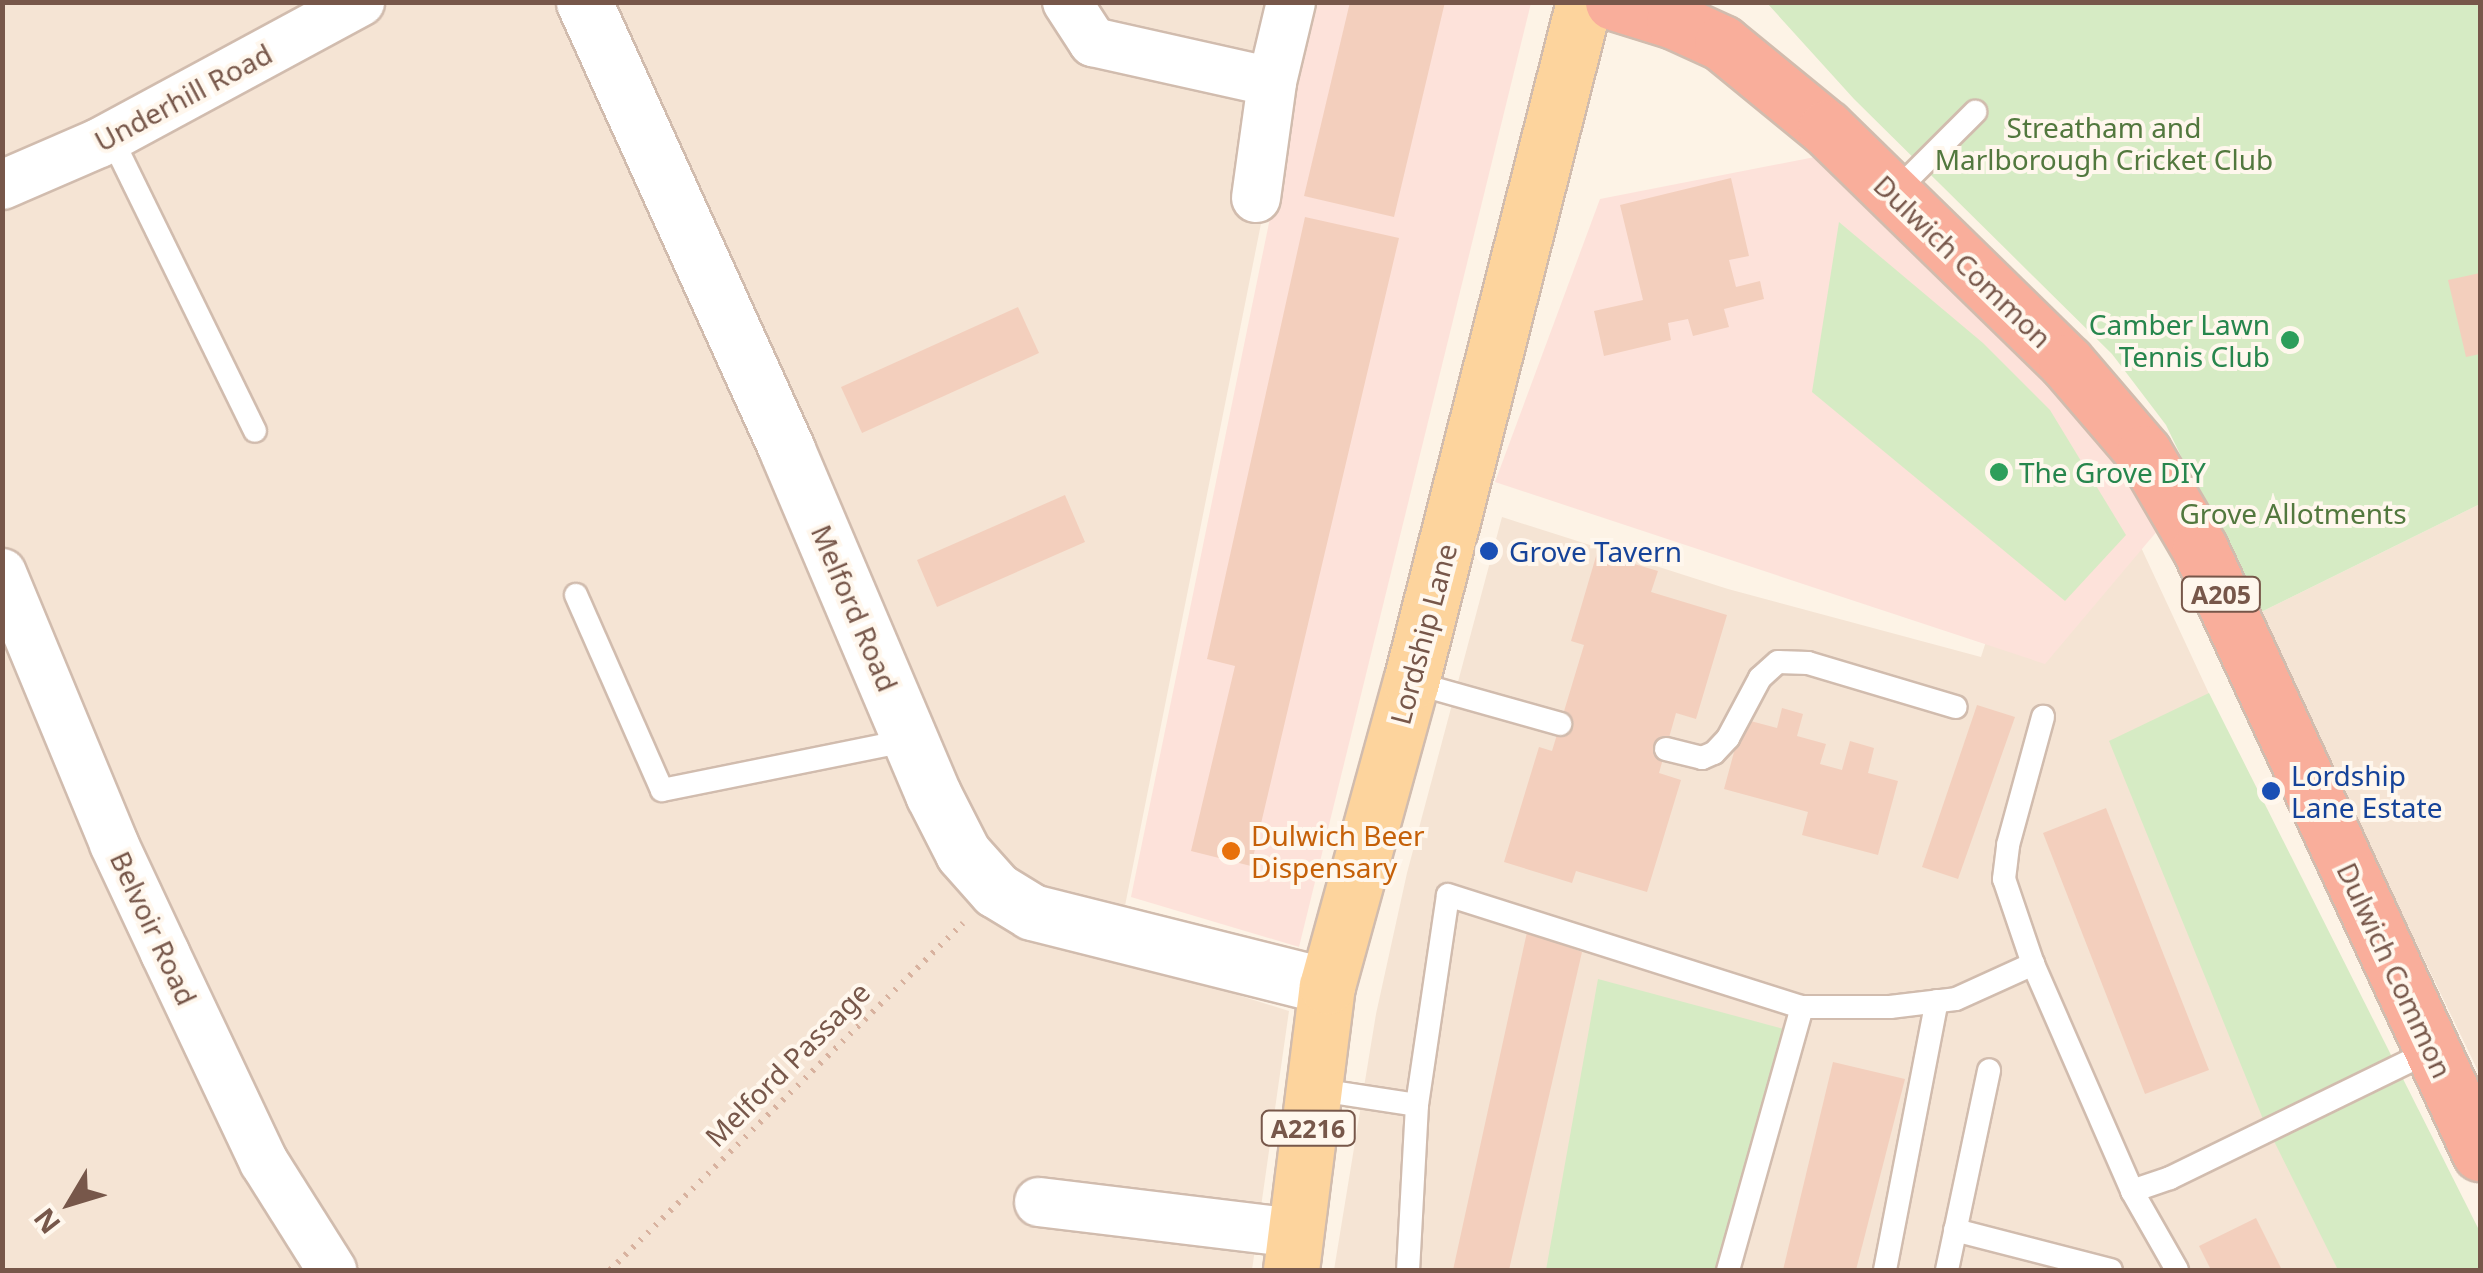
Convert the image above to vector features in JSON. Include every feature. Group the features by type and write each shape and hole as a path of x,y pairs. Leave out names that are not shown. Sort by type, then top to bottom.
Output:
{"highway":[{"name":"Dulwich Common","path":"1613,2 1674,21 1722,43 1826,128 2066,362 2144,453 2200,549 2480,1152"}],"main road":[{"name":"Lordship Lane","path":"1292,1252 1327,986 1412,682 1584,2"}],"street":[{"name":"Underhill Road","path":"2,184 111,136 360,2"},
{"name":"Melford Road","path":"584,2 787,450 963,853 996,890 1032,912 1327,986"},
{"path":"1068,2 1094,42 1272,82"},
{"path":"1256,198 1272,82 1290,2"},
{"name":"Belvoir Road","path":"2,573 114,844 165,953 264,1162 332,1270"},
{"path":"1038,1202 1292,1252"}],"lane":[{"path":"1894,193 1975,112"},
{"path":"111,136 255,431"},
{"path":"576,596 662,790 911,740"},
{"path":"1666,749 1702,758 1714,753 1728,738 1760,678 1778,662 1808,663 1956,707"},
{"path":"1412,682 1560,724"},
{"path":"2043,717 2008,844 2004,879 2033,964 2132,1191 2177,1270"},
{"path":"1408,1270 1417,1105 1448,895 1802,1008 1890,1007 1956,999 2033,964"},
{"path":"1885,1270 1937,1001"},
{"path":"1728,1270 1802,1008"},
{"path":"2132,1191 2170,1178 2432,1050"},
{"path":"1947,1270 1989,1070"},
{"path":"1312,1089 1417,1105"},
{"path":"1956,1230 2110,1270"}],"path":[{"name":"Melford Passage","path":"610,1270 996,890"}],"shaded area":[{"path":"2,3 1305,3 1115,956 1289,1011 1252,1270 3,1270"},
{"path":"1314,3 1531,3 1299,947 1131,897"},
{"path":"1815,157 2079,396 2158,530 2045,664 1495,482 1600,199"},
{"path":"2480,504 2480,1075 2257,614"},
{"path":"1502,517 1728,589 1981,657 2013,558 2132,528 2477,1270 1334,1270 1376,1014 1407,873"}],"green space":[{"path":"1767,3 2480,3 2480,504 2257,614 2166,425 2112,354 1854,99"},
{"name":"The Grove DIY","path":"1839,222 1983,343 2050,410 2126,535 2065,601 1812,392"},
{"path":"2209,693 2480,1232 2480,1270 2338,1270 2263,1119 2109,741"},
{"path":"1598,979 1784,1029 1717,1270 1546,1270"}],"building":[{"path":"1350,2 1445,2 1394,217 1304,196"},
{"path":"1731,178 1749,256 1729,260 1736,287 1760,281 1764,299 1724,309 1729,327 1693,336 1688,319 1668,323 1671,340 1604,356 1594,311 1643,300 1620,205"},
{"path":"1305,217 1399,238 1251,866 1191,851 1235,666 1207,659"},
{"path":"2480,273 2480,354 2466,357 2448,280"},
{"path":"1018,307 1039,353 862,433 841,387"},
{"path":"1065,495 1085,542 937,607 917,560"},
{"path":"1597,553 1658,571 1651,592 1727,615 1696,719 1676,713 1659,773 1681,780 1647,892 1576,871 1572,883 1504,862 1539,747 1552,751 1584,645 1571,641"},
{"path":"1977,705 2015,717 1958,879 1922,867"},
{"path":"1782,708 1803,714 1797,736 1826,744 1820,764 1842,770 1850,741 1874,748 1868,773 1898,781 1878,855 1802,835 1808,812 1724,789 1743,719 1777,728"},
{"path":"2106,808 2209,1070 2145,1094 2043,833"},
{"path":"1527,932 1582,952 1509,1270 1453,1270"},
{"path":"1833,1062 1905,1079 1856,1270 1783,1270"},
{"path":"2256,1218 2282,1270 2211,1270 2199,1246"}],"place":[{"name":"Camber Lawn Tennis Club","path":"2290,340"},
{"name":"The Grove DIY","path":"1999,472"},
{"name":"Grove Tavern","path":"1489,551"},
{"name":"Lordship Lane Estate","path":"2271,791"},
{"name":"Dulwich Beer Dispensary","path":"1231,851"}],"park label":[{"name":"Streatham and Marlborough Cricket Club","path":"2104,143"},
{"name":"Grove Allotments","path":"2293,513"}]}
